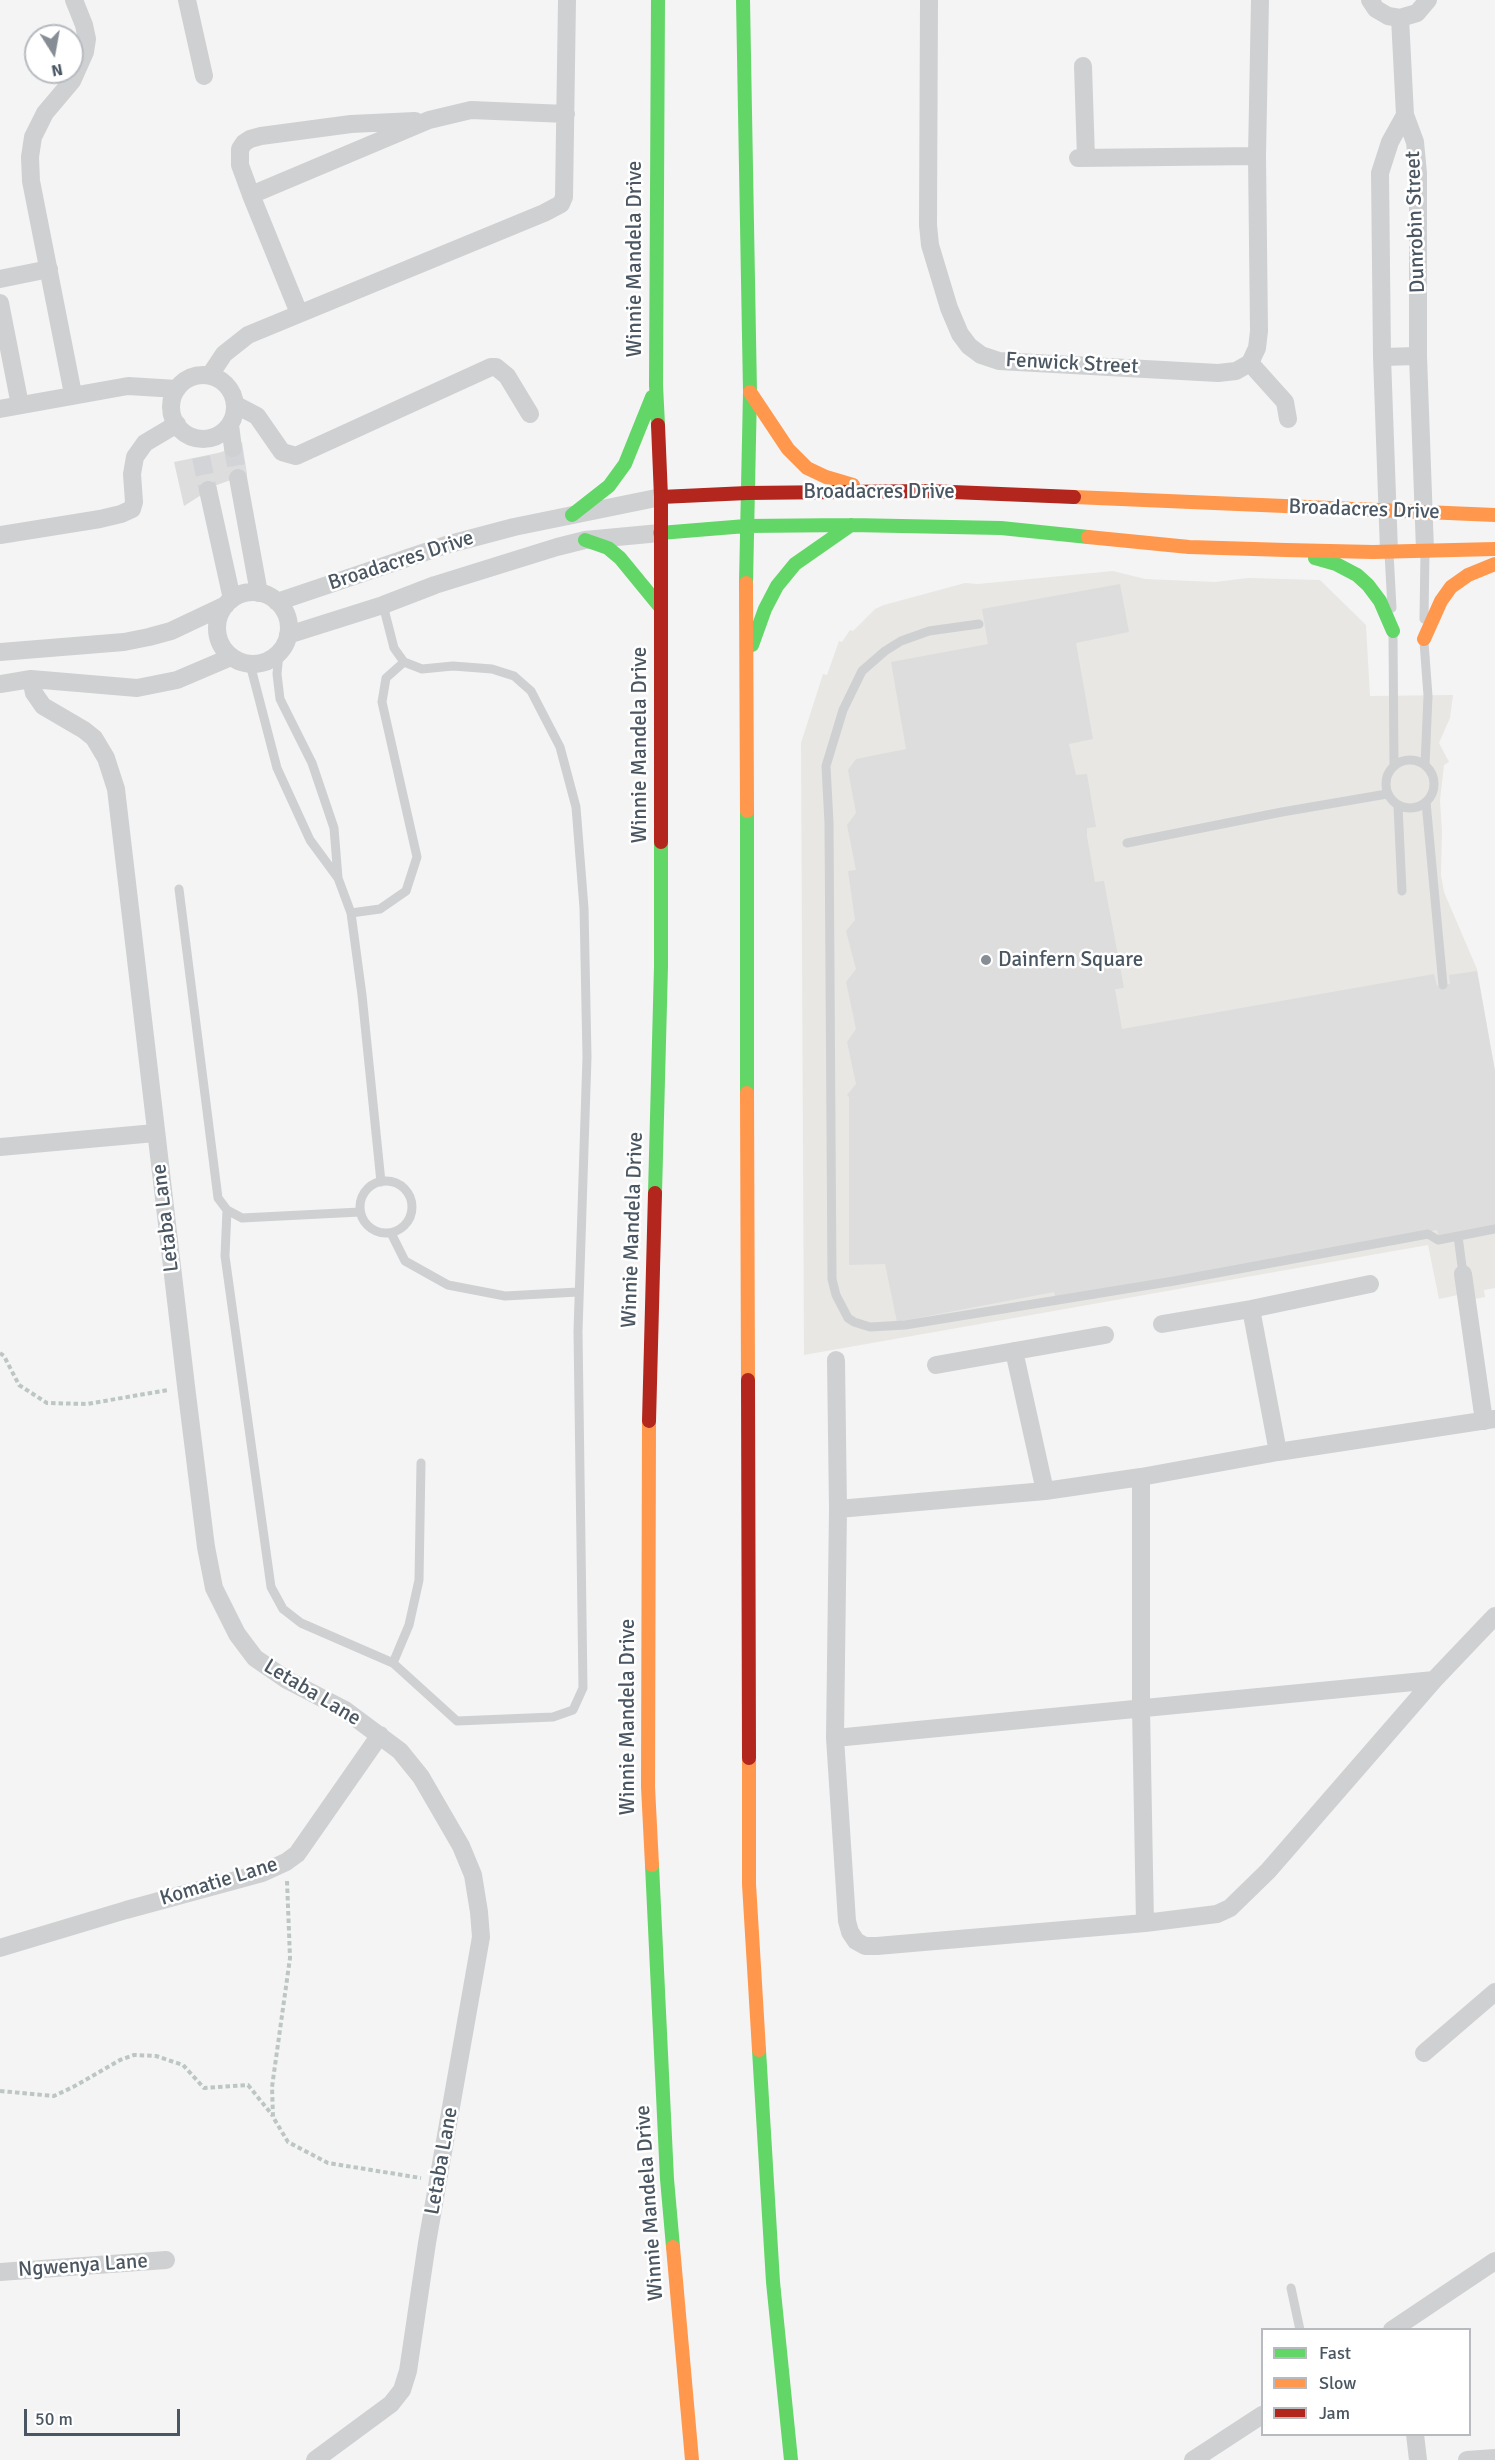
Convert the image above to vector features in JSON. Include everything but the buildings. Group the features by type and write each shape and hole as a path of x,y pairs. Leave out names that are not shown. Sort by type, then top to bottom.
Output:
{"main road":[{"name":"Winnie Mandela Drive","path":"658,0 656,385 661,497 661,966 649,1395 648,1787 667,2179 692,2460"},
{"path":"743,0 750,392 746,526 748,1884 773,2282 791,2460"},
{"path":"572,515 609,486 625,464 656,385"},
{"path":"750,392 789,449 807,468 826,477 874,491"},
{"name":"Broadacres Drive","path":"661,497 747,493 928,491 1495,515"},
{"path":"747,659 765,609 783,579 795,564 852,525"},
{"name":"Broadacres Drive","path":"660,533 746,526 852,525 1001,528 1190,547 1389,551 1495,549"},
{"path":"585,540 608,548 620,558 661,608"},
{"path":"1286,550 1336,564 1357,575 1380,601 1393,631"},
{"path":"1424,639 1441,602 1452,587 1468,575 1495,564"}],"street":[{"path":"73,394 31,181 30,157 33,137 45,113 72,81 85,52 87,39 74,0"},
{"path":"187,0 204,76"},
{"path":"210,375 233,345 248,335 561,204 564,197 567,0"},
{"name":"Fenwick Street","path":"929,0 928,225 930,245 949,308 960,334 969,346 981,355 999,361 1218,373 1236,371 1250,363"},
{"path":"1260,0 1257,156 1259,331 1257,348 1250,363 1286,402 1288,419"},
{"path":"1370,0 1376,9 1388,16 1400,18 1417,13 1428,0"},
{"name":"Dunrobin Street","path":"1400,18 1405,115 1415,142 1418,172 1418,356 1425,550"},
{"path":"1083,66 1082,158 1257,156"},
{"path":"251,195 429,120 471,110 566,114"},
{"name":"Dunrobin Street","path":"1389,551 1382,357 1380,172 1389,142 1405,115"},
{"path":"300,313 240,165 240,149 250,139 261,135 351,124 429,120"},
{"path":"0,279 49,268"},
{"path":"0,303 20,405"},
{"path":"1382,357 1418,356"},
{"path":"236,405 257,416 282,452 296,456 485,368 496,367 503,371 518,391 530,414"},
{"path":"230,425 216,436 198,438 182,431 171,406 177,389 191,377 210,375 220,379 228,386 236,405 230,425 234,448"},
{"path":"0,409 73,394 128,386 177,389"},
{"path":"0,535 100,519 132,509 135,502 132,474 135,457 145,443 177,424"},
{"path":"198,438 201,457"},
{"path":"238,478 259,593"},
{"path":"0,652 124,642 149,637 171,631 229,602 241,595 259,593 277,602 287,617 288,634 279,653 261,663 250,664 231,657 218,638 217,626 220,615 229,602 208,490"},
{"name":"Broadacres Drive","path":"277,602 446,545 514,527 661,497"},
{"path":"216,530 245,522"},
{"name":"Broadacres Drive","path":"288,634 383,605 435,585 585,540 660,533"},
{"path":"0,684 31,679 138,688 177,681 231,657"},
{"name":"Letaba Lane","path":"31,679 34,693 43,706 94,738 106,758 116,789 186,1386 206,1547 214,1588 237,1634 255,1658 287,1680 345,1710 400,1751 421,1777 461,1846 472,1875 479,1912 481,1937 408,2371 402,2390 391,2404 315,2460"},
{"path":"0,1147 155,1133"},
{"path":"838,1509 1045,1491 1141,1478 1278,1452 1490,1420 1463,1274"},
{"path":"1162,1324 1251,1310 1370,1284"},
{"path":"1251,1310 1278,1452"},
{"path":"936,1365 1105,1335"},
{"path":"1014,1351 1045,1491"},
{"path":"836,1360 838,1509 835,1738 847,1921 856,1941 866,1946 1145,1923 1217,1914 1230,1908 1268,1871 1434,1680 1495,1616"},
{"path":"1141,1478 1140,1708 1145,1923"},
{"path":"835,1738 1434,1680"},
{"name":"Komatie Lane","path":"0,1948 126,1910 262,1873 286,1862 297,1854 380,1735"},
{"path":"0,1931 0,1942"},
{"path":"1424,2053 1495,1992"},
{"name":"Ngwenya Lane","path":"0,2272 166,2260"},
{"path":"1401,2327 1495,2261"},
{"path":"1193,2460 1261,2416"},
{"path":"1415,2436 1418,2460"},
{"path":"1467,2460 1495,2458"}],"lane":[{"path":"1425,550 1424,639 1428,696 1425,765 1434,779 1434,788 1426,802 1443,985"},
{"path":"1389,551 1393,631 1394,766 1386,779 1387,794 1398,806 1412,808 1426,802"},
{"path":"227,1210 225,1256 272,1587 283,1609 301,1623 393,1663 457,1721 553,1717 573,1710 583,1688 578,1292 587,1057 584,908 576,807 560,747 531,691 514,676 492,669 453,666 422,669 404,662 394,648 383,605"},
{"path":"979,624 929,631 901,642 885,651 862,671 843,710 826,766 832,1279 836,1295 848,1318 870,1327 904,1325 1174,1281 1428,1234 1438,1240 1495,1229"},
{"path":"279,653 277,674 280,699 312,763 334,828 338,878 351,913 362,995 381,1182"},
{"path":"351,913 380,909 406,891 417,857 382,702 386,678 404,662"},
{"path":"250,664 277,768 310,840 338,878"},
{"path":"1394,766 1409,760 1425,765"},
{"path":"1127,843 1387,794"},
{"path":"1398,806 1402,891"},
{"path":"179,889 218,1198 227,1210 242,1218 360,1212"},
{"path":"391,1181 408,1192 411,1202 408,1222 391,1233 381,1233 371,1229 364,1222 360,1212 360,1202 364,1193 371,1186 391,1181"},
{"path":"391,1233 405,1261 448,1285 505,1296 578,1292"},
{"path":"1458,1236 1463,1274"},
{"path":"393,1663 409,1625 419,1580 421,1463"},
{"path":"1291,2288 1300,2328"}],"path":[{"path":"0,1353 4,1356 19,1385 47,1403 87,1404 186,1386"},
{"path":"273,2117 272,2087 290,1958 286,1862"},
{"path":"0,2091 54,2096 120,2060 134,2055 156,2056 183,2065 204,2088 248,2085 273,2117 288,2142 328,2163 394,2175 439,2179"}],"shaded area":[{"name":"Dainfern Square","path":"1113,571 1145,579 1215,582 1248,578 1320,580 1366,625 1370,696 1453,695 1450,718 1439,743 1449,762 1444,765 1440,800 1441,875 1444,892 1477,969 1495,1071 1495,1288 1484,1290 1485,1297 1469,1300 1467,1293 1439,1299 1428,1245 804,1355 801,743 823,674 827,675 839,641 842,642 850,630 853,631 875,609 884,605 965,583 978,584"}],"tunnel":[{"path":"233,448 238,478"},
{"path":"201,457 208,490"}],"traffic: fast":[{"path":"658,0 656,385 658,425"},
{"path":"743,0 750,392 746,583"},
{"path":"572,515 609,486 625,464 652,397"},
{"path":"660,533 746,526 851,525 1001,528 1088,537"},
{"path":"752,645 765,609 777,586 795,564 851,525"},
{"path":"585,540 608,548 620,558 661,608"},
{"path":"1315,558 1336,564 1357,575 1368,585 1380,601 1393,631"},
{"path":"747,811 747,1093"},
{"path":"655,1193 661,966 661,842"},
{"path":"652,1865 667,2179 673,2247"},
{"path":"759,2050 773,2282 791,2460"}],"traffic: slow":[{"path":"750,392 788,449 807,468 826,477 853,485"},
{"path":"1074,497 1495,515"},
{"path":"1088,537 1189,547 1286,550 1373,552 1495,549"},
{"path":"1424,639 1441,601 1451,587 1468,575 1495,564"},
{"path":"746,583 747,811"},
{"path":"747,1093 748,1380"},
{"path":"649,1421 648,1787 652,1865"},
{"path":"749,1758 749,1884 759,2050"},
{"path":"673,2247 692,2460"}],"traffic: jam":[{"path":"658,425 661,497 661,842"},
{"path":"661,497 747,493 928,491 1074,497"},
{"path":"649,1421 655,1193"},
{"path":"748,1380 749,1758"}],"place":[{"name":"Dainfern Square","path":"986,960"}]}
